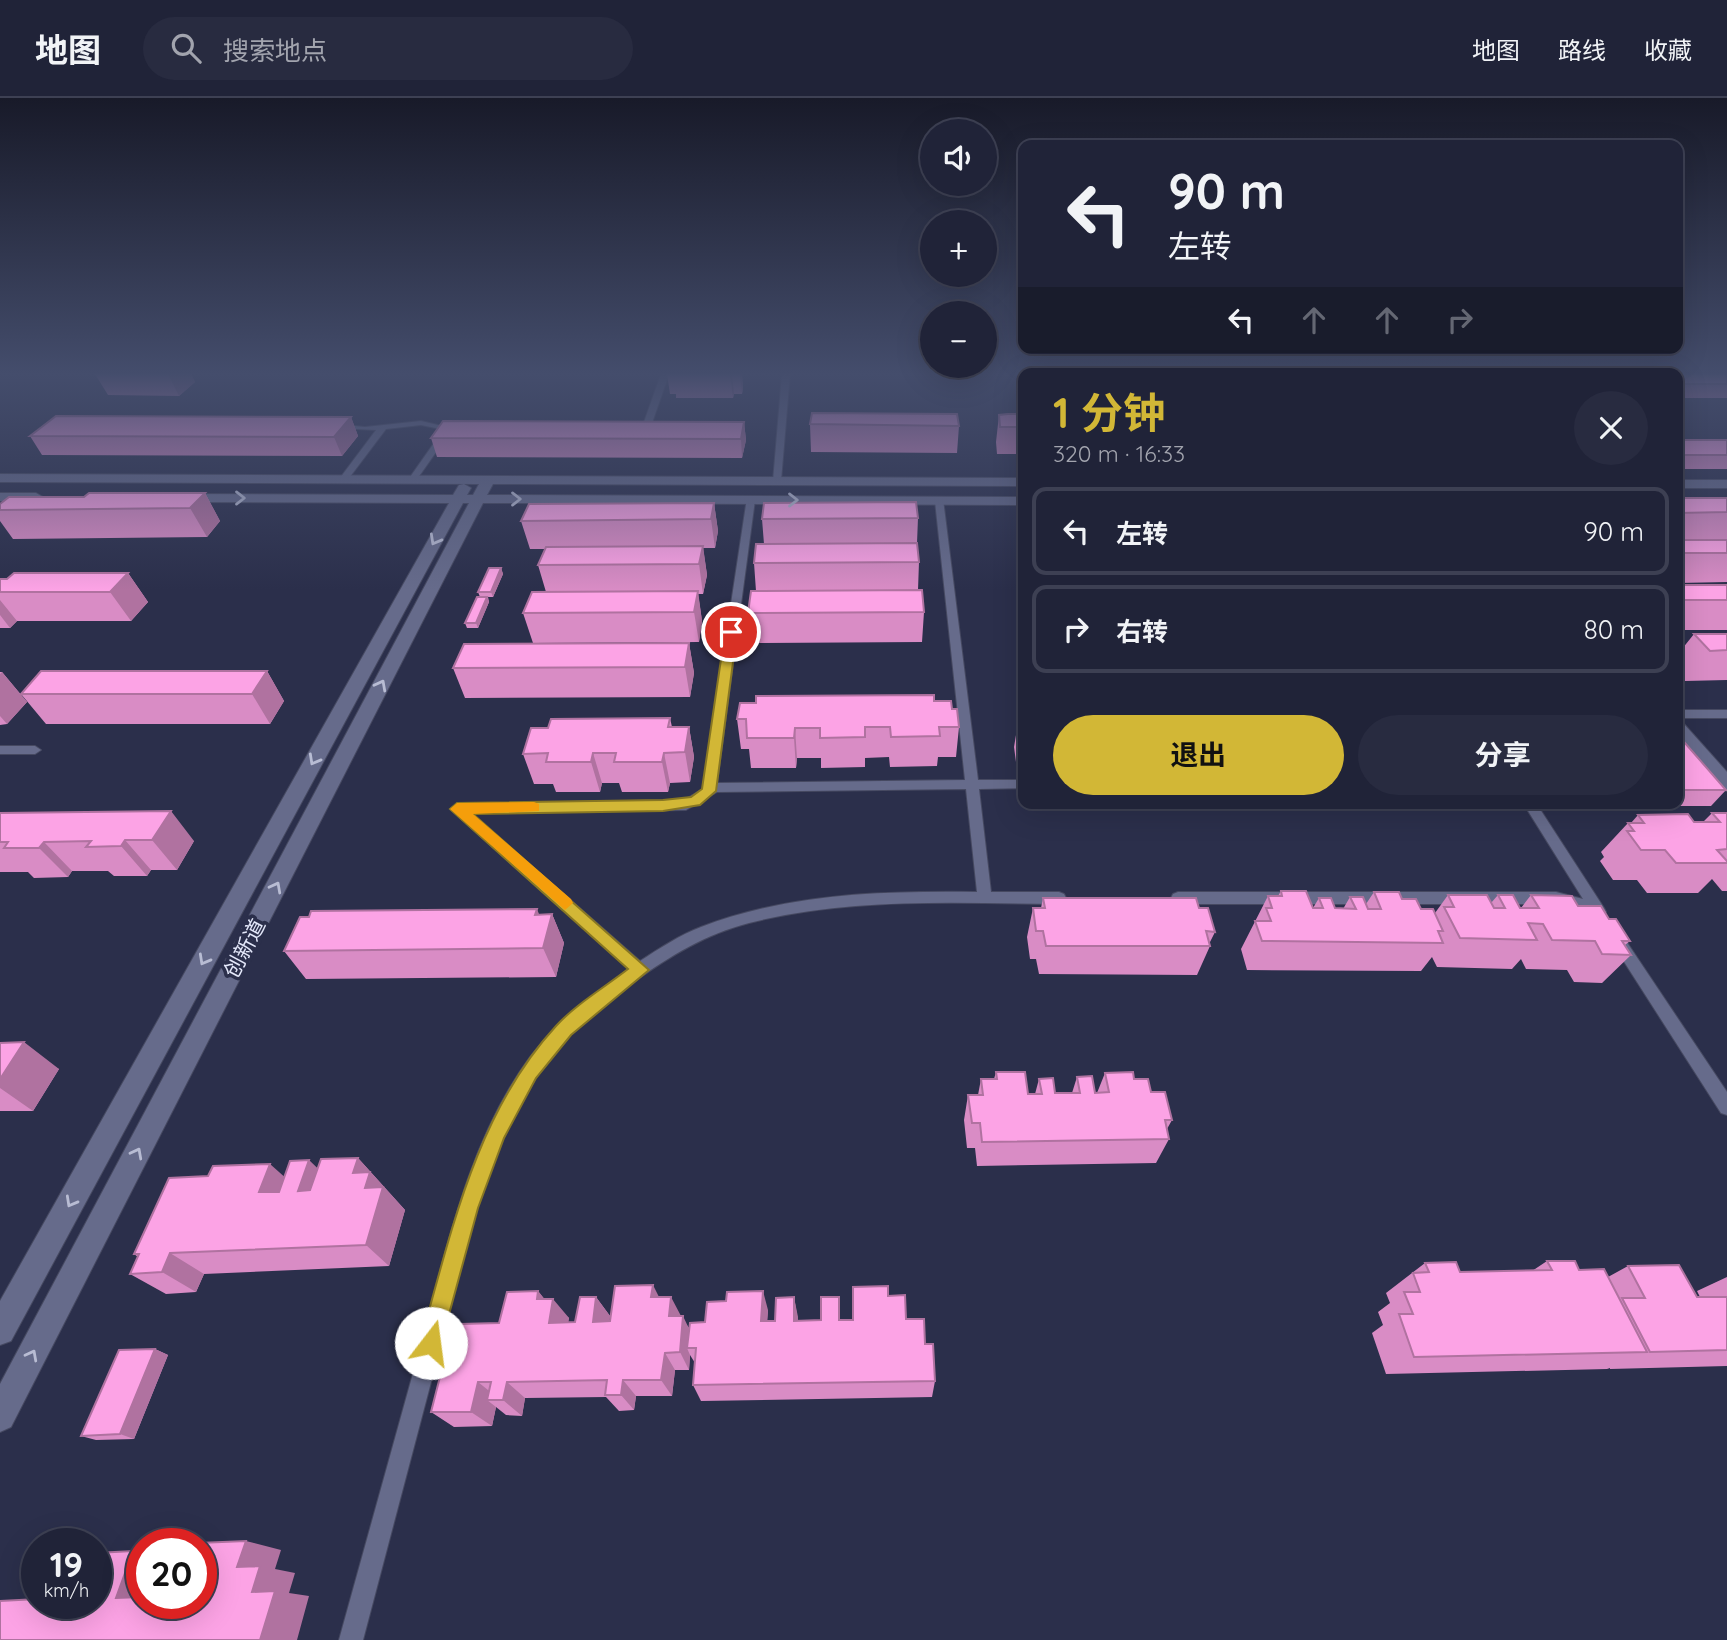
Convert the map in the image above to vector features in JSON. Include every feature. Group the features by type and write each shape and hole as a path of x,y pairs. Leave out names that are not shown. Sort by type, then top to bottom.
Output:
{"main road":[{"path":"0,478 412,480 473,489 750,500 1018,501"},
{"path":"163,498 777,481 1018,482"},
{"path":"1683,484 1727,484"},
{"name":"创新道","path":"0,1330 473,489"},
{"name":"创新道","path":"0,1416 473,489"},
{"path":"0,497 54,498"},
{"path":"1683,735 1727,784"}],"lane":[{"path":"344,480 369,446"},
{"path":"412,480 437,446"},
{"path":"777,481 780,446"},
{"path":"709,791 750,500"},
{"path":"940,501 985,898"},
{"path":"1683,714 1727,714"},
{"path":"0,750 35,750"},
{"path":"640,970 457,809 686,805 715,788 1018,784"},
{"path":"1533,809 1727,1107"},
{"path":"351,1640 468,1208 496,1134 530,1072 564,1030 640,970 706,932 765,915 831,903 883,898 1082,898"},
{"path":"1166,898 1556,898 1581,904 1606,922"}],"building":[{"path":"1683,446 1727,446 1727,455 1683,455"},
{"path":"89,493 205,493 190,508 0,510 0,504 9,497 84,497"},
{"path":"1683,498 1727,498 1727,512 1683,513"},
{"path":"916,502 918,518 762,519 764,503"},
{"path":"714,503 711,519 521,521 529,504"},
{"path":"1683,540 1727,540 1727,553 1683,553"},
{"path":"917,543 919,562 754,563 756,544"},
{"path":"703,546 699,564 538,565 546,547"},
{"path":"489,568 501,568 491,592 478,592"},
{"path":"14,573 128,573 110,592 0,592 0,579 7,579"},
{"path":"1683,585 1727,585 1727,600 1683,600"},
{"path":"922,590 924,612 748,613 751,591"},
{"path":"698,591 694,612 523,613 532,592"},
{"path":"477,597 487,597 476,623 465,623"},
{"path":"1694,634 1727,634 1727,650 1710,651"},
{"path":"689,643 685,667 453,668 464,644"},
{"path":"41,671 267,671 252,694 21,694"},
{"path":"934,695 934,701 951,701 952,709 957,709 959,727 939,727 940,736 891,737 890,727 865,727 865,737 820,738 820,728 795,728 794,738 747,738 746,719 737,719 740,703 756,703 756,696"},
{"path":"670,718 668,727 689,727 685,752 664,753 662,762 614,762 616,753 593,753 591,762 546,762 548,753 523,754 531,728 548,728 551,719"},
{"path":"1683,741 1726,790 1683,790"},
{"path":"171,811 152,840 125,840 121,846 86,847 91,841 44,842 39,848 4,848 8,842 0,842 0,813"},
{"path":"1712,813 1727,813 1727,849 1717,850 1727,863 1676,863 1665,850 1641,850 1627,831 1634,831 1628,823 1644,823 1638,815 1688,814 1694,822 1720,822"},
{"path":"1281,891 1306,891 1313,908 1323,908 1319,898 1331,898 1335,908 1356,909 1350,897 1363,897 1368,909 1381,909 1374,892 1399,892 1402,899 1416,899 1421,909 1433,909 1443,931 1438,931 1443,943 1262,941 1255,921 1271,921 1266,908 1272,908 1268,896 1282,896"},
{"path":"1448,895 1487,895 1494,908 1505,908 1498,895 1513,895 1520,908 1539,908 1531,895 1572,896 1578,906 1601,906 1609,919 1616,919 1630,941 1622,941 1631,955 1602,954 1595,941 1552,940 1543,924 1528,923 1537,940 1460,938 1444,907 1454,907"},
{"path":"1043,898 1196,898 1199,908 1208,908 1215,932 1206,931 1210,946 1046,946 1043,931 1036,931 1033,908 1045,908"},
{"path":"537,909 535,915 552,914 543,948 284,951 300,917 309,917 311,911"},
{"path":"24,1042 0,1079 0,1043"},
{"path":"996,1072 1025,1072 1028,1094 1042,1094 1039,1079 1053,1078 1055,1093 1080,1093 1077,1077 1092,1076 1095,1093 1109,1092 1105,1073 1133,1072 1134,1079 1148,1079 1151,1092 1165,1092 1172,1120 1165,1120 1169,1139 982,1142 980,1123 972,1123 968,1095 983,1095 981,1079 997,1079"},
{"path":"358,1158 353,1173 370,1172 365,1188 383,1187 366,1245 170,1253 162,1272 130,1274 139,1254 134,1254 169,1178 208,1176 213,1166 270,1164 259,1192 279,1192 290,1161 309,1160 298,1191 310,1190 321,1159"},
{"path":"1547,1261 1575,1261 1579,1270 1604,1269 1647,1352 1414,1357 1399,1314 1413,1314 1404,1292 1420,1292 1413,1273 1429,1272 1425,1263 1456,1262 1460,1272 1552,1270"},
{"path":"1679,1265 1697,1297 1727,1297 1727,1350 1650,1352 1622,1298 1645,1298 1628,1266"},
{"path":"653,1285 651,1297 671,1297 669,1316 683,1316 680,1352 665,1353 661,1380 623,1380 621,1395 605,1395 607,1380 507,1382 503,1400 487,1400 491,1382 478,1382 471,1412 431,1412 442,1369 449,1369 460,1324 499,1323 507,1292 538,1291 537,1299 553,1299 549,1323 575,1322 580,1297 596,1297 593,1322 610,1321 615,1286"},
{"path":"888,1286 888,1296 905,1295 906,1319 924,1319 925,1344 933,1344 935,1381 693,1385 696,1348 687,1348 690,1323 705,1322 707,1302 726,1301 727,1292 763,1291 761,1321 775,1321 776,1298 794,1297 794,1321 821,1320 821,1297 839,1297 839,1320 853,1320 853,1287"},
{"path":"155,1349 120,1434 81,1436 119,1350"},
{"path":"246,1541 237,1567 260,1566 252,1592 275,1591 260,1640 0,1640 0,1601 21,1600 21,1619 112,1619 112,1552 126,1551 126,1570 116,1598 126,1598 126,1619 217,1619 217,1542"}],"slow traffic":[{"path":"534,808 457,809 565,903"}],"route":[{"path":"431,1343 468,1208 496,1134 530,1072 564,1030 616,986 640,970 457,809 663,806 694,802 709,791 731,632"}]}
